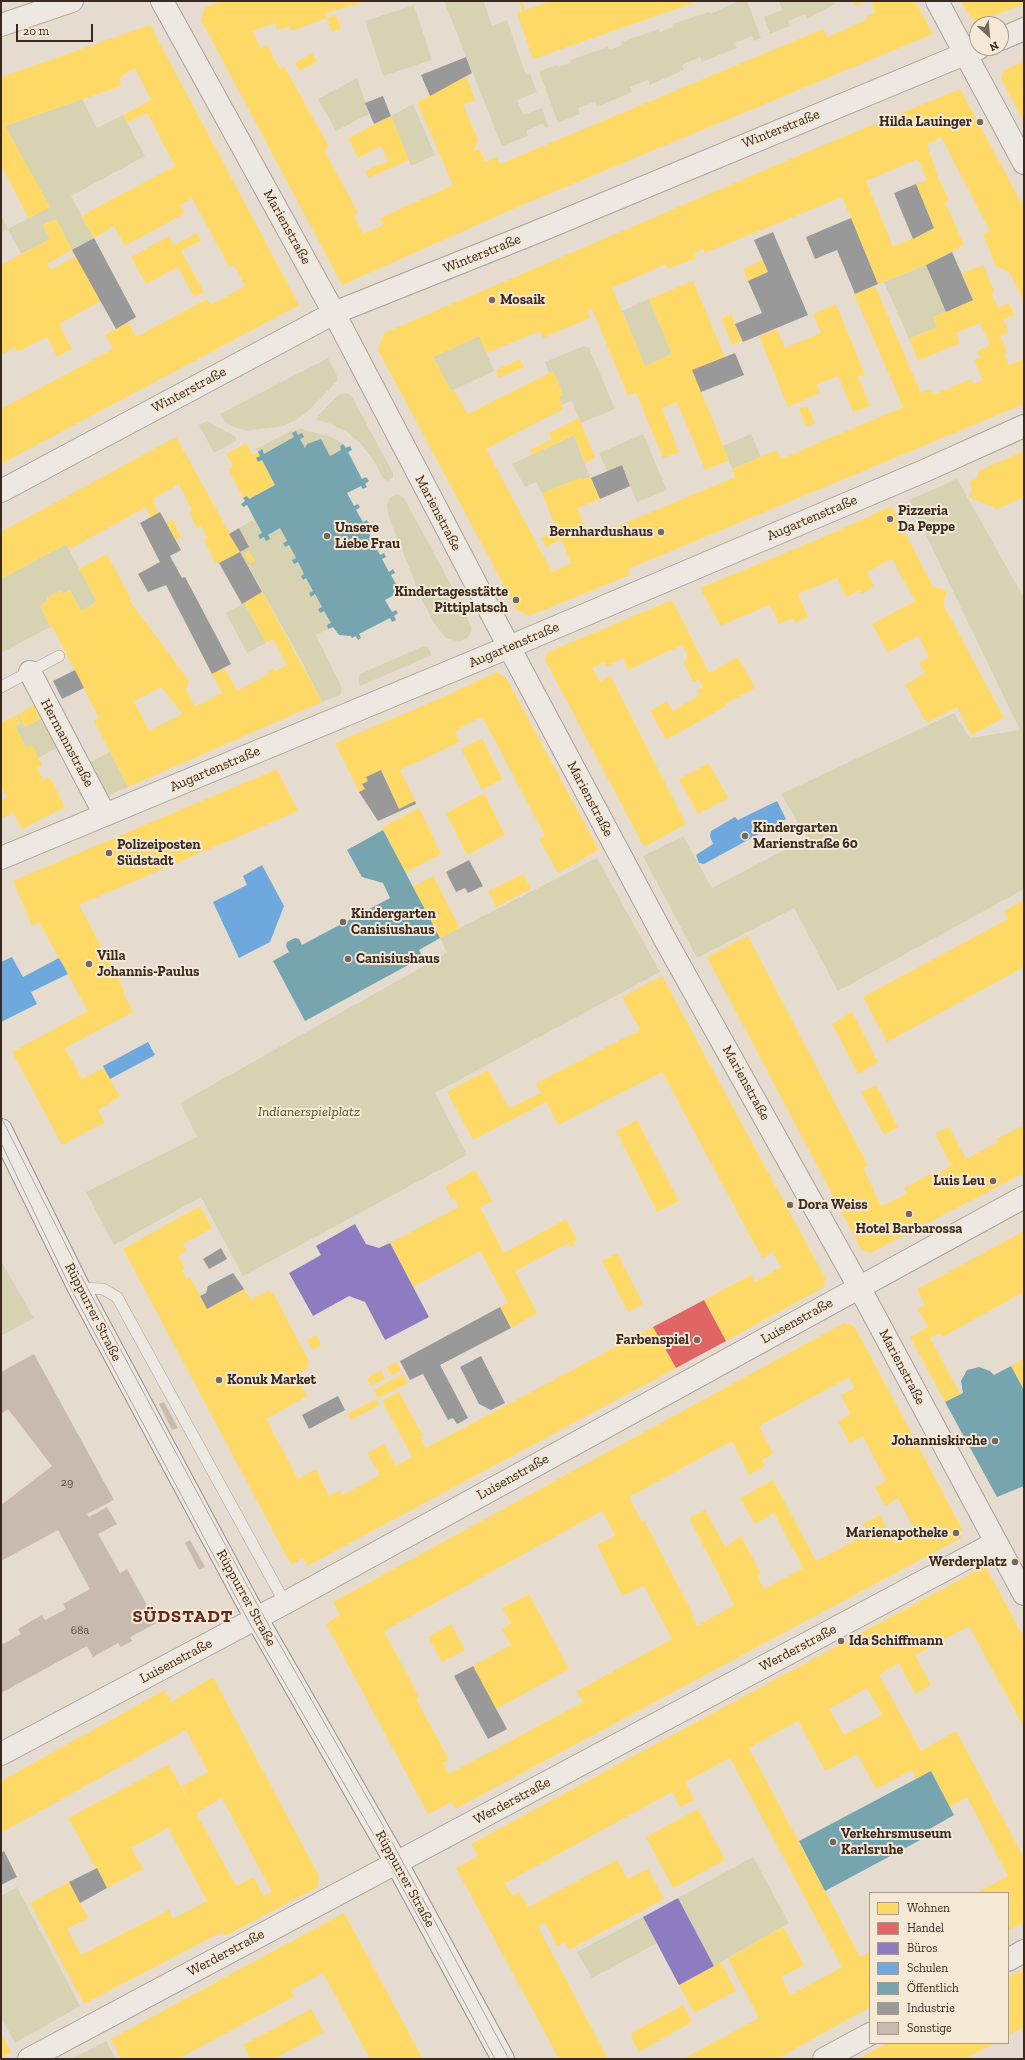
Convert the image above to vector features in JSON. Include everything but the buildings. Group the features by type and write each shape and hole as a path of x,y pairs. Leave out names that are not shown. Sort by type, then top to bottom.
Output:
{"street":[{"path":"1,25 72,1"},
{"name":"Marienstraße","path":"162,1 334,313 509,647 667,943 859,1287 986,1521 995,1543 1024,1594"},
{"path":"937,1 969,47"},
{"path":"1009,36 1024,29"},
{"name":"Winterstraße","path":"1,491 334,313 534,233 969,52"},
{"path":"974,56 1024,163"},
{"name":"Augartenstraße","path":"1,858 509,647 924,471 1024,426"},
{"name":"Hermannstraße","path":"30,672 105,815"},
{"name":"Rüppurrer Straße","path":"3,1139 79,1288 256,1619 396,1862 502,2059"},
{"name":"Luisenstraße","path":"1,1754 256,1619 1024,1197"},
{"name":"Werderstraße","path":"29,2059 995,1543"},
{"path":"1009,1959 1024,1951"},
{"path":"824,2059 869,2035"}],"lane":[{"path":"1,687 59,656"},
{"path":"79,1288 103,1289 117,1297 285,1603"}],"green space":[{"path":"444,1 487,1 484,2 492,26 507,20 526,75 530,74 537,92 517,100 523,115 542,108 549,127 545,128 543,123 526,131 528,136 502,146"},
{"path":"739,1 747,1 761,38 754,41 752,36 735,43 737,48 702,62 700,57 682,65 684,70 650,85 648,80 630,87 632,92 597,107 595,102 578,108 580,114 558,123 539,71 557,65 558,67 571,63 570,60 608,47 609,50 622,45 621,42 659,29 660,32 673,27 672,24 709,12 710,14"},
{"path":"779,1 833,1 835,4 807,19 805,14 788,21 790,26 770,34 764,17 782,10"},
{"path":"414,5 432,60 383,76 365,21"},
{"path":"357,78 369,114 336,131 318,99"},
{"path":"82,99 97,128 123,115 145,156 71,196 94,238 72,250 56,219 43,225 50,239 21,254 8,229 49,207 5,126"},
{"path":"413,104 435,155 411,166 391,116"},
{"path":"1,215 8,229 1,233"},
{"path":"926,265 946,312 933,317 937,327 909,339 884,282"},
{"path":"649,299 672,354 645,366 622,311"},
{"path":"479,336 494,371 451,391 433,357"},
{"path":"584,346 589,348 615,409 581,423 572,401 561,405 559,397 563,395 553,371 549,373 545,362"},
{"path":"328,358 337,376 337,381 307,412 296,420 283,426 246,431 231,426 223,420 220,414"},
{"path":"346,393 351,395 393,473 393,478 387,481 383,478 374,461 361,444 347,432 331,424 316,420 338,395"},
{"path":"207,421 236,437 236,441 214,453 199,425"},
{"path":"302,429 331,437 343,444 340,446 341,450 330,456 321,439 305,448 298,435 260,456 256,449 293,430"},
{"path":"643,434 667,490 637,502 622,465 607,471 599,453"},
{"path":"751,434 761,457 732,469 723,446"},
{"path":"574,435 590,477 542,493 536,482 525,487 512,464"},
{"path":"957,479 1024,598 1024,889 838,991 794,908 697,958 643,856 683,836 712,888 807,838 781,794 954,713 970,738 1020,730 909,500"},
{"path":"397,494 404,498 463,607 471,627 471,633 467,638 460,642 446,638 434,623 423,602 389,518 387,506 390,498"},
{"path":"254,519 262,533 258,535 260,539 264,537 266,541 268,535 280,528 287,541 283,544 285,547 289,545 296,558 292,560 294,563 298,562 304,574 301,577 303,580 306,578 313,591 309,593 311,597 315,594 322,607 318,609 320,613 324,611 331,623 327,625 328,629 316,635 342,688 340,695 322,702 300,658 240,552 239,528"},
{"path":"66,544 97,602 81,611 70,590 63,594 61,591 47,598 48,601 40,606 50,627 1,653 1,579"},
{"path":"244,603 266,643 247,653 226,613"},
{"path":"424,646 428,647 432,655 360,686 358,679 360,674"},
{"path":"18,714 25,727 46,716 61,746 38,758 32,745 26,748 15,726 21,723 17,715"},
{"path":"110,752 128,787 103,798 86,764"},
{"name":"Indianerspielplatz","path":"597,858 660,972 435,1093 467,1155 243,1276 201,1197 114,1245 86,1192 197,1137 180,1103 447,953 440,938"},
{"path":"1,1261 34,1318 1,1336"},
{"path":"753,1857 789,1923 714,1966 678,1898"},
{"path":"17,1887 80,2006 15,2043 1,2017 1,1896"},
{"path":"643,1917 657,1943 592,1978 577,1952"},
{"path":"106,2041 116,2059 71,2059"}],"tram line":[{"path":"1,1117 87,1287 263,1615 385,1829 509,2059"},
{"path":"1,1143 71,1289 249,1622 374,1835 495,2059"}],"place":[{"name":"Hilda Lauinger","path":"980,122"},
{"name":"Mosaik","path":"492,300"},
{"name":"Pizzeria Da Peppe","path":"890,519"},
{"name":"Bernhardushaus","path":"661,532"},
{"name":"Unsere Liebe Frau","path":"327,536"},
{"name":"Kindertagesstätte Pittiplatsch","path":"516,600"},
{"name":"Kindergarten Marienstraße 60","path":"745,836"},
{"name":"Polizeiposten Südstadt","path":"109,853"},
{"name":"Kindergarten Canisiushaus","path":"343,922"},
{"name":"Canisiushaus","path":"348,959"},
{"name":"Villa Johannis-Paulus","path":"89,964"},
{"name":"Luis Leu","path":"993,1181"},
{"name":"Dora Weiss","path":"790,1205"},
{"name":"Hotel Barbarossa","path":"909,1214"},
{"name":"Farbenspiel","path":"697,1340"},
{"name":"Konuk Market","path":"219,1380"},
{"name":"Johanniskirche","path":"995,1441"},
{"name":"Marienapotheke","path":"956,1533"},
{"name":"Werderplatz","path":"1015,1562"},
{"name":"Ida Schiffmann","path":"841,1641"},
{"name":"Verkehrsmuseum Karlsruhe","path":"833,1842"}],"district":[{"name":"SÜDSTADT","path":"183,1617"}]}
